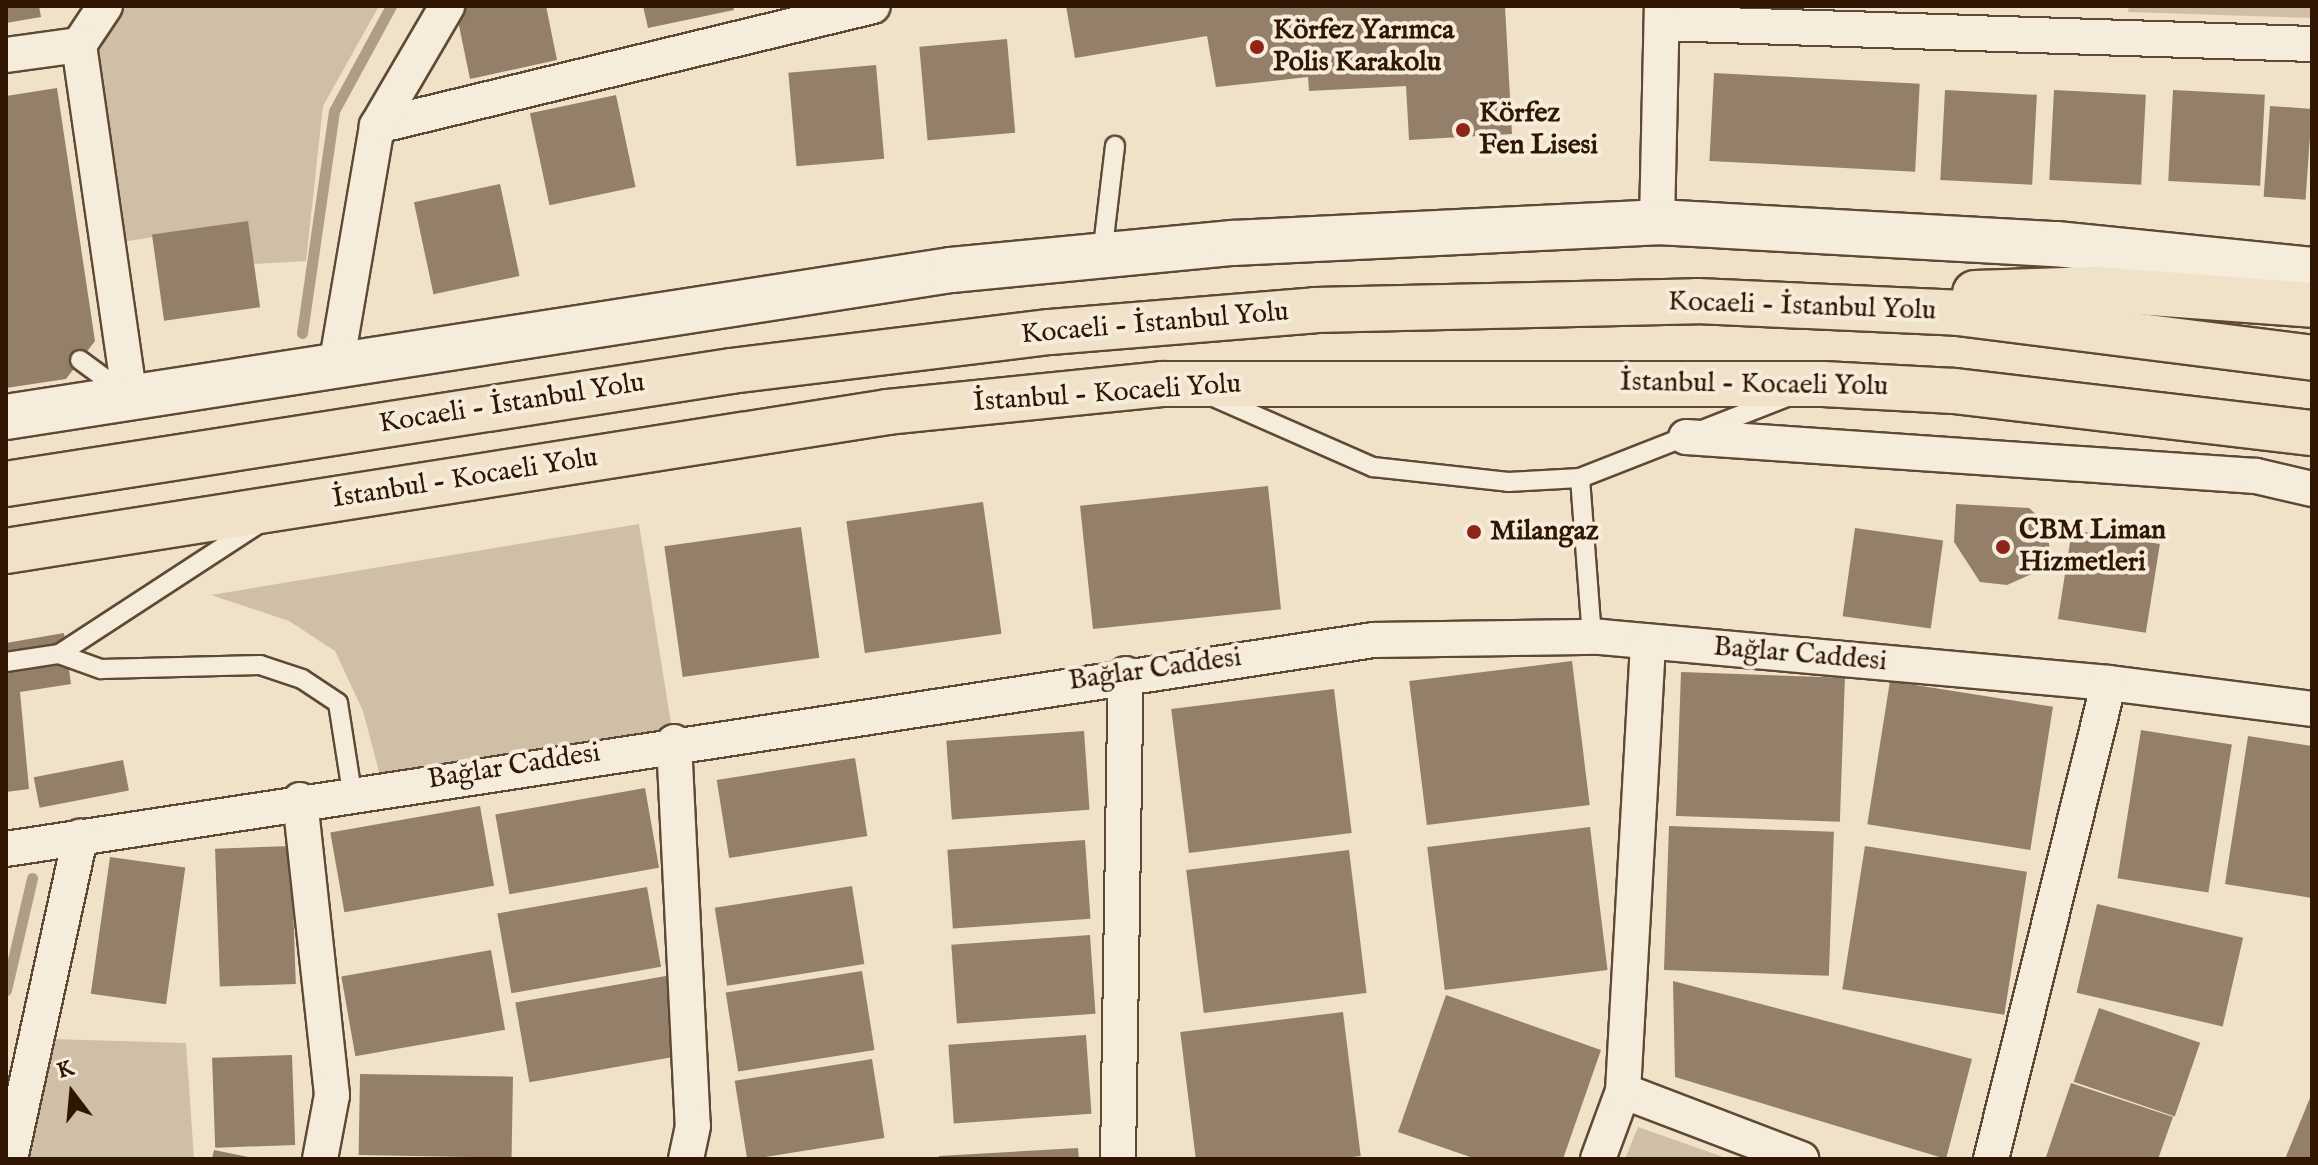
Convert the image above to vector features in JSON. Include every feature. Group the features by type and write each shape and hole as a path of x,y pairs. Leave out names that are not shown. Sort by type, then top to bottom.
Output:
{"highway":[{"path":"1837,307 2083,289 2312,305"},
{"name":"Kocaeli - İstanbul Yolu","path":"6,484 715,374 1050,332 1503,303 1837,307 2094,326 2312,358"},
{"name":"İstanbul - Kocaeli Yolu","path":"6,551 888,412 1162,384 1823,384 1954,391 2312,433"}],"main road":[{"path":"6,417 715,304 1102,255 1657,222 2056,244 2312,270"}],"street":[{"path":"105,6 79,45 130,397"},
{"path":"336,366 377,126 447,6"},
{"path":"377,126 873,6"},
{"path":"1657,222 1662,15 2312,44"},
{"path":"6,55 79,45"},
{"path":"1686,437 2256,476 2312,489"},
{"name":"Bağlar Caddesi","path":"6,849 674,742 1373,640 1592,637 2109,683 2312,709"},
{"path":"1598,1159 1623,1091 1648,642"},
{"path":"1118,1159 1126,674"},
{"path":"1991,1159 2109,683"},
{"path":"674,742 693,1126 686,1159"},
{"path":"300,800 332,1095 320,1159"},
{"path":"10,1159 80,837"},
{"path":"1623,1091 1801,1159"}],"lane":[{"path":"1102,255 1115,146"},
{"path":"80,360 130,397"},
{"path":"1162,384 1208,395 1373,467 1508,482 1580,478 1823,384"},
{"path":"1580,478 1592,637"},
{"path":"6,662 59,654 284,508"},
{"path":"59,654 101,669 260,665 302,679 338,703 352,792"}],"shaded area":[{"path":"125,6 379,6 323,106 306,261 254,264 247,221 117,243 88,52"},
{"path":"2129,6 2312,6 2312,18 2128,12"},
{"path":"639,524 674,742 383,787 363,711 335,651 289,621 211,595"},
{"path":"51,1039 186,1043 194,1159 27,1159"},
{"path":"1638,1127 1729,1159 1625,1159"}],"building":[{"path":"6,6 39,6 41,17 6,23"},
{"path":"455,6 546,6 557,60 470,79"},
{"path":"643,6 733,6 734,10 648,28"},
{"path":"1066,6 1505,6 1512,134 1409,140 1406,86 1309,91 1308,77 1216,87 1207,36 1075,58"},
{"path":"1007,39 1015,133 928,140 919,47"},
{"path":"876,65 884,159 797,166 788,73"},
{"path":"1714,73 1920,84 1915,172 1709,161"},
{"path":"57,88 95,341 66,379 6,388 6,96"},
{"path":"1945,90 2037,95 2032,185 1940,180"},
{"path":"2054,90 2146,95 2141,185 2049,180"},
{"path":"2173,90 2265,95 2260,186 2168,181"},
{"path":"616,95 636,187 549,205 530,113"},
{"path":"2270,106 2312,109 2306,200 2264,197"},
{"path":"500,184 520,276 433,294 414,202"},
{"path":"248,221 260,307 164,321 152,234"},
{"path":"1268,486 1281,609 1093,629 1080,506"},
{"path":"983,502 1002,634 865,653 846,521"},
{"name":"CBM Liman Hizmetleri","path":"1956,504 2029,508 2046,523 2050,551 2036,572 2007,585 1980,582 1954,542"},
{"path":"801,527 819,658 683,677 664,546"},
{"path":"1855,528 1943,540 1931,629 1843,616"},
{"path":"2072,530 2160,544 2146,633 2058,619"},
{"path":"64,633 71,684 20,692 29,789 6,792 6,643"},
{"path":"1572,661 1590,805 1427,825 1409,681"},
{"path":"1681,672 1845,678 1840,822 1676,816"},
{"path":"1890,681 2053,707 2030,850 1867,824"},
{"path":"1334,689 1352,833 1189,853 1171,709"},
{"path":"2141,730 2232,744 2208,893 2118,878"},
{"path":"1084,731 1090,810 952,819 946,741"},
{"path":"2248,736 2312,746 2312,898 2225,884"},
{"path":"855,758 867,836 729,858 717,780"},
{"path":"123,760 129,790 40,808 34,777"},
{"path":"645,788 659,868 509,894 495,814"},
{"path":"480,806 494,886 344,912 330,832"},
{"path":"1669,826 1834,832 1829,976 1664,970"},
{"path":"1590,827 1608,970 1445,990 1427,847"},
{"path":"1085,840 1091,919 953,928 947,850"},
{"path":"291,846 296,984 220,987 215,849"},
{"path":"1865,846 2027,872 2004,1015 1842,989"},
{"path":"1349,850 1367,993 1204,1013 1186,870"},
{"path":"110,857 185,868 166,1004 91,994"},
{"path":"852,886 864,964 727,986 715,908"},
{"path":"647,887 661,967 511,993 497,913"},
{"path":"2097,904 2243,938 2223,1026 2077,993"},
{"path":"1090,935 1096,1014 957,1024 951,945"},
{"path":"491,950 505,1030 355,1056 341,976"},
{"path":"862,971 875,1050 738,1072 726,993"},
{"path":"666,976 680,1056 529,1082 515,1003"},
{"path":"1673,981 1972,1059 1946,1159 1675,1077"},
{"path":"1446,995 1601,1050 1563,1159 1476,1159 1398,1132"},
{"path":"2099,1008 2200,1043 2175,1117 2074,1082"},
{"path":"1343,1012 1361,1156 1336,1159 1196,1159 1180,1032"},
{"path":"1086,1035 1092,1114 954,1123 948,1045"},
{"path":"292,1055 295,1145 215,1148 212,1058"},
{"path":"872,1059 885,1138 747,1159 735,1081"},
{"path":"360,1074 513,1077 512,1158 359,1155"},
{"path":"2071,1083 2173,1117 2158,1159 2046,1157"},
{"path":"2312,1093 2312,1159 2285,1159"},
{"path":"1078,1148 1079,1159 939,1159 939,1156"},
{"path":"214,1150 253,1158 253,1159 212,1159"}],"waterway":[{"path":"302,333 334,111 391,6"},
{"path":"6,990 32,878"}],"place":[{"name":"Körfez Yarımca Polis Karakolu","path":"1257,47"},
{"name":"Körfez Fen Lisesi","path":"1463,130"},
{"name":"Milangaz","path":"1474,532"},
{"name":"CBM Liman Hizmetleri","path":"2003,547"}]}
